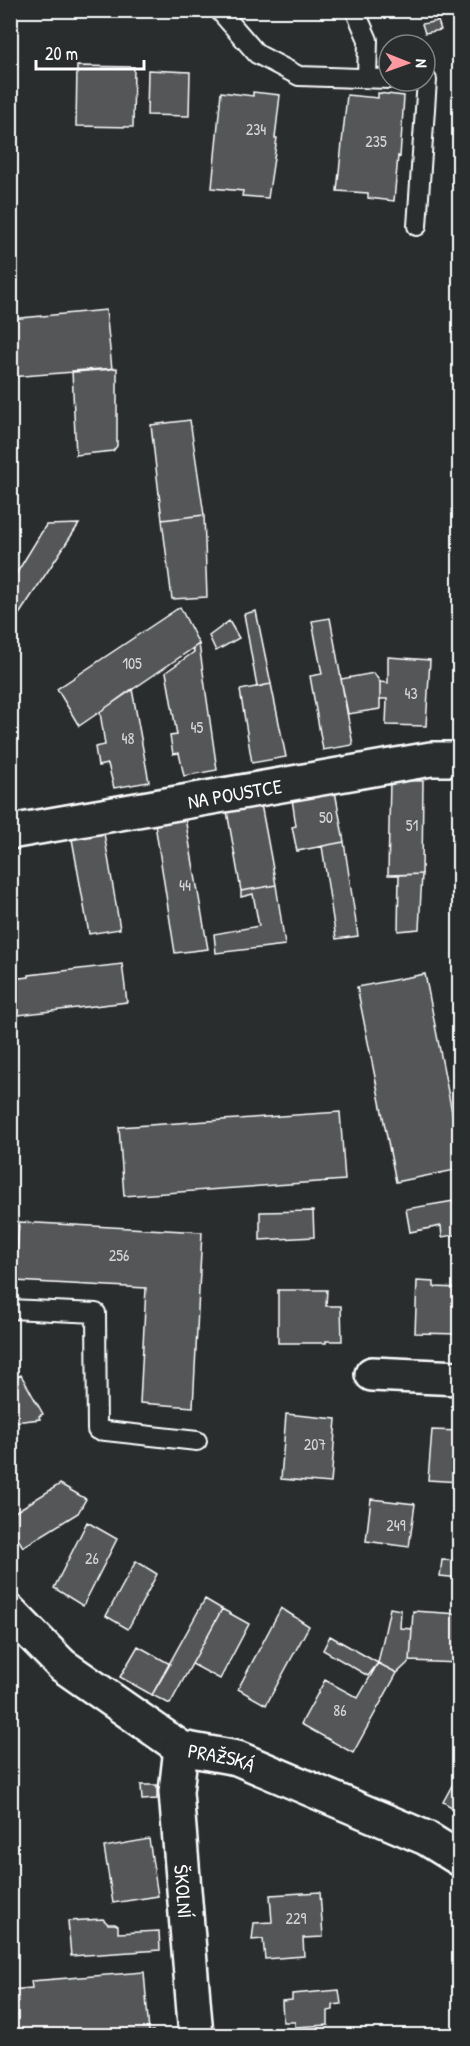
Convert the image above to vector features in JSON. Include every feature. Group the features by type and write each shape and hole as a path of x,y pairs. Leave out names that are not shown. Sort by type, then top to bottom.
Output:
{"street":[{"name":"NA POUSTCE","path":"10,832 431,759 459,759"},
{"path":"372,1374 459,1378"},
{"name":"PRAŽSKÁ","path":"10,1612 63,1665 181,1748 237,1758 426,1838 459,1858"},
{"name":"ŠKOLNÍ","path":"181,1748 176,1792 196,2036"}],"lane":[{"path":"219,10 258,54 299,76 377,78"},
{"path":"355,10 368,40 367,78"},
{"path":"417,226 426,93"},
{"path":"10,1309 96,1313 97,1430 197,1441"}],"building":[{"path":"438,21 441,30 425,33 422,24"},
{"path":"77,66 134,67 133,127 76,126"},
{"path":"148,70 190,72 189,116 147,115"},
{"path":"221,92 253,96 253,92 280,95 275,138 277,138 268,198 242,196 243,191 212,188"},
{"path":"378,93 404,96 400,157 398,156 394,201 368,198 368,193 337,191 347,95 378,98"},
{"path":"106,310 112,369 10,377 10,319"},
{"path":"117,368 117,446 113,451 76,455 72,371"},
{"path":"190,420 204,515 162,520 151,425"},
{"path":"204,515 207,597 172,599 162,520"},
{"path":"79,524 10,628 10,584 46,525"},
{"path":"180,607 199,644 79,726 57,689"},
{"path":"256,611 271,684 257,687 244,614"},
{"path":"330,618 353,745 323,750 310,676 322,674 312,621"},
{"path":"229,621 239,638 216,651 209,636"},
{"path":"199,644 217,770 184,776 179,753 173,754 170,736 177,735 166,672 194,652 193,648"},
{"path":"388,657 430,660 426,726 386,725 387,699 380,699 380,682 388,683"},
{"path":"374,673 380,682 380,709 348,714 341,679"},
{"path":"271,684 286,757 252,763 240,690"},
{"path":"132,689 149,782 114,788 108,764 98,766 95,747 105,745 100,712"},
{"path":"390,780 423,781 422,874 388,875"},
{"path":"335,791 344,842 297,851 292,827 296,826 292,799"},
{"path":"261,804 276,885 241,891 227,811"},
{"path":"185,818 208,949 175,953 155,824"},
{"path":"104,833 120,929 89,934 72,839"},
{"path":"344,842 358,936 336,939 322,846"},
{"path":"422,874 419,929 398,931 399,875"},
{"path":"10,875 18,914 10,915"},
{"path":"276,885 285,945 216,953 214,934 259,926 253,894 241,897 241,891"},
{"path":"122,964 127,1002 10,1016 10,979"},
{"path":"425,974 460,1153 460,1169 396,1182 357,987"},
{"path":"340,1112 345,1180 124,1196 119,1127"},
{"path":"460,1200 460,1234 442,1237 441,1226 410,1232 406,1209"},
{"path":"313,1211 314,1237 260,1240 260,1212"},
{"path":"19,1222 202,1232 193,1407 140,1403 146,1288 15,1281"},
{"path":"417,1281 434,1282 434,1287 460,1288 460,1334 415,1333"},
{"path":"278,1290 327,1290 326,1306 341,1306 342,1341 278,1343"},
{"path":"21,1375 43,1414 39,1416 40,1419 15,1422 10,1413 10,1381"},
{"path":"286,1414 336,1419 331,1483 281,1479"},
{"path":"432,1430 460,1431 460,1482 428,1480"},
{"path":"10,1453 19,1471 10,1482"},
{"path":"60,1484 86,1499 78,1513 23,1547 10,1526 10,1515"},
{"path":"371,1499 415,1504 409,1547 366,1541"},
{"path":"87,1522 117,1539 83,1606 54,1588"},
{"path":"442,1560 460,1561 460,1578 440,1576"},
{"path":"136,1561 157,1574 128,1629 106,1616"},
{"path":"205,1599 222,1609 170,1704 152,1695"},
{"path":"281,1608 309,1626 266,1705 238,1689"},
{"path":"390,1608 401,1610 400,1628 412,1629 410,1661 397,1673 378,1663"},
{"path":"222,1609 249,1624 220,1679 192,1664"},
{"path":"413,1611 460,1614 460,1663 410,1661"},
{"path":"330,1636 378,1663 368,1676 323,1650"},
{"path":"138,1646 170,1664 152,1695 120,1677"},
{"path":"378,1663 397,1673 353,1753 301,1724 325,1680 358,1698"},
{"path":"10,1691 13,1691 15,1739 10,1739"},
{"path":"460,1771 460,1812 443,1802"},
{"path":"141,1785 157,1785 157,1799 142,1800"},
{"path":"149,1839 158,1896 113,1903 104,1847"},
{"path":"320,1892 323,1937 303,1938 304,1956 265,1959 263,1939 252,1940 254,1923 272,1922 270,1895"},
{"path":"103,1919 108,1924 118,1926 118,1933 159,1931 160,1950 71,1956 68,1921"},
{"path":"144,1972 149,2032 153,2031 153,2036 10,2036 10,1990 32,1988 31,1981"},
{"path":"339,1990 341,2004 333,2005 333,2010 328,2011 328,2025 295,2027 295,2022 283,2022 282,2001 292,2000 292,1994"}]}
